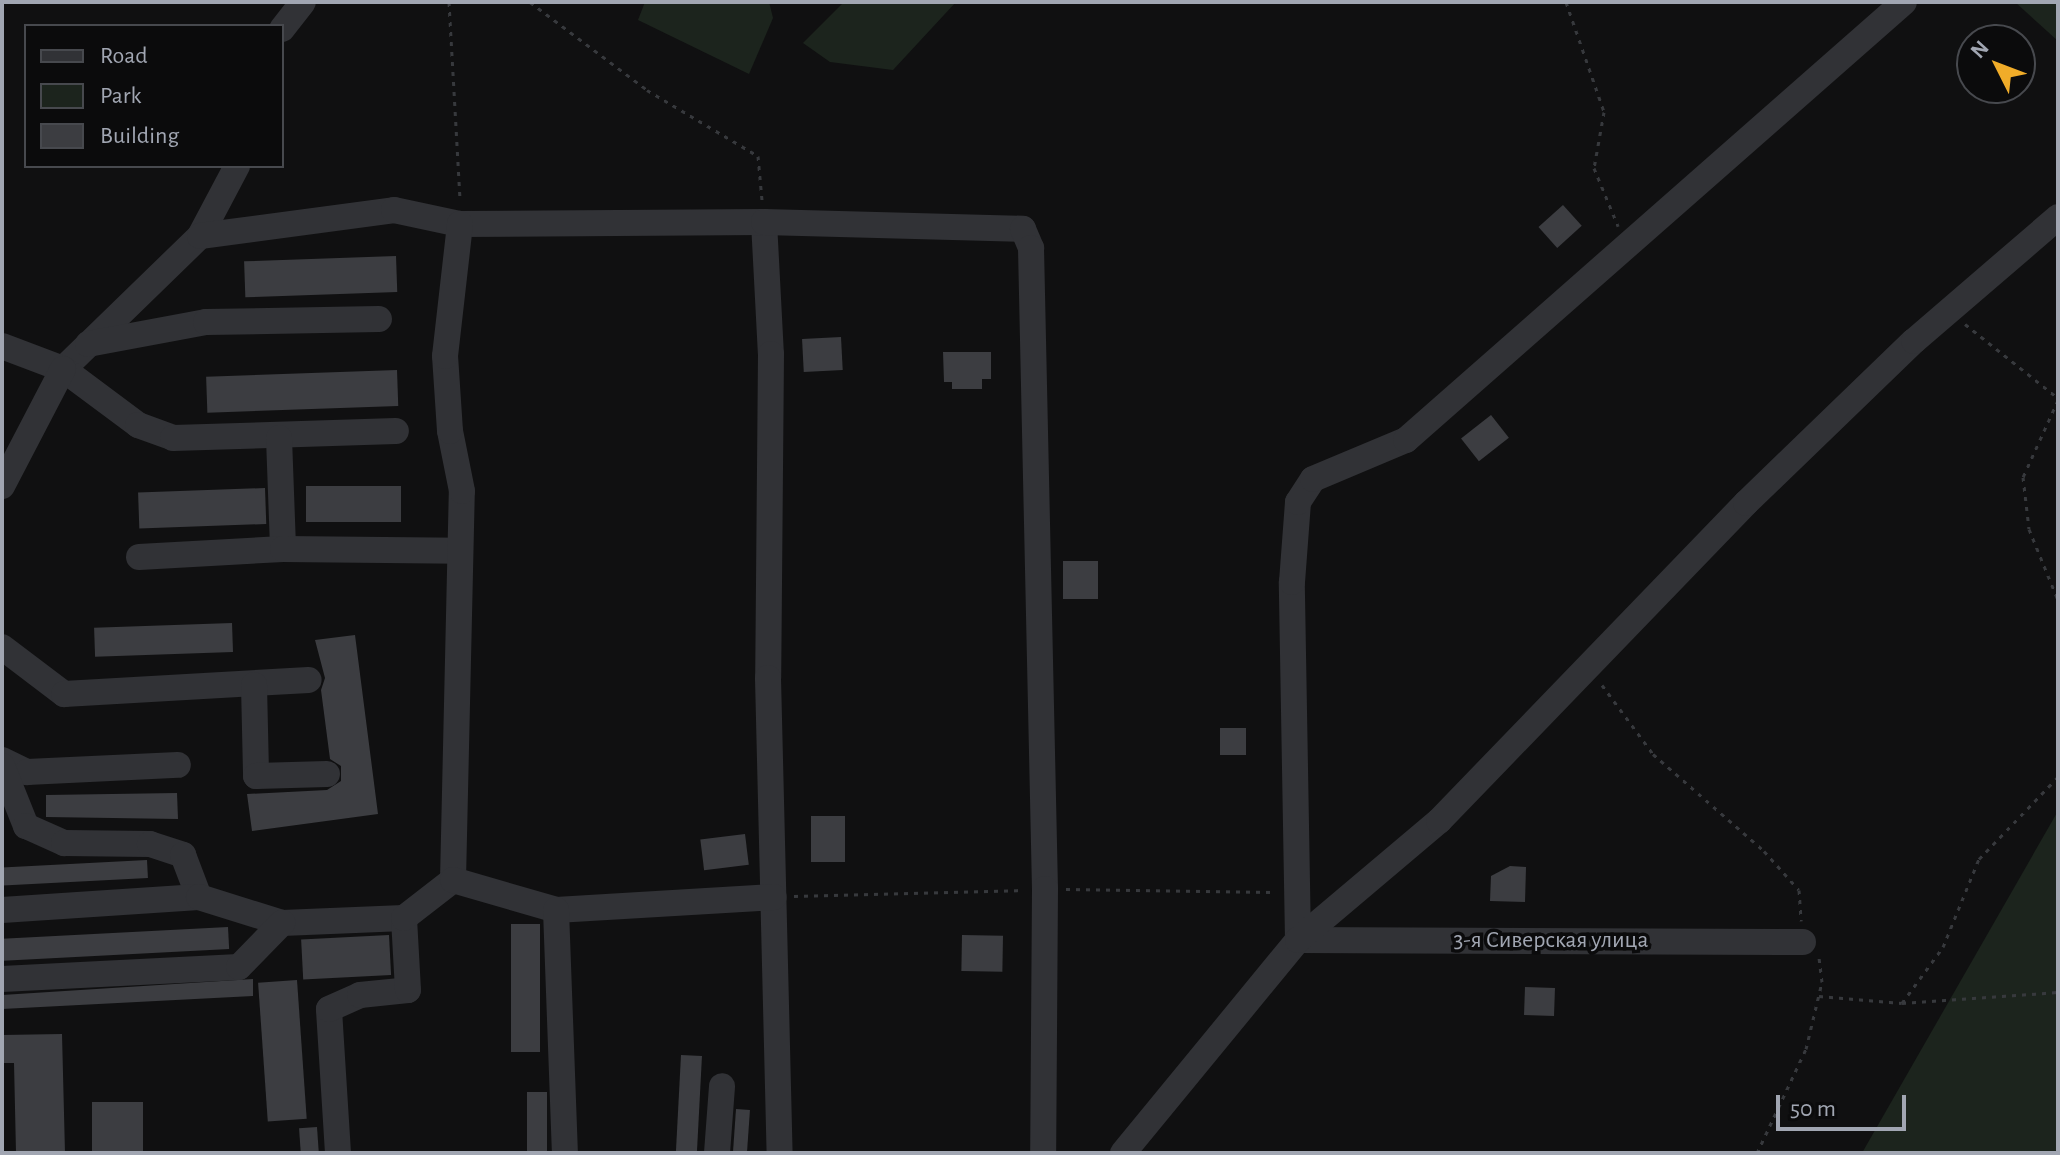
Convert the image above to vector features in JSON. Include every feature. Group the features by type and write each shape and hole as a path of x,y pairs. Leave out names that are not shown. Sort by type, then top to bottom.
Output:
{"street":[{"path":"284,26 303,2"},
{"path":"1298,940 1292,582 1298,502 1313,479 1406,440 1904,2"},
{"path":"2,486 63,369 200,236 236,168"},
{"path":"200,236 394,210 460,224 764,222 1007,226 1023,229 1031,248 1045,889 1043,1153"},
{"path":"1123,1153 1298,940 1439,821 1746,503 1936,322 2058,217"},
{"path":"764,222 771,354 768,678 780,1153"},
{"path":"453,880 462,491 450,431 445,356 460,224"},
{"path":"88,344 206,322 379,319"},
{"path":"2,346 63,369 138,425 173,438 279,438 396,431"},
{"path":"279,438 283,549"},
{"path":"139,557 283,549 460,551"},
{"path":"2,647 64,694 309,680"},
{"path":"254,685 256,776 327,774"},
{"path":"2,763 27,772 178,765"},
{"path":"2,763 26,826 64,843 150,844 183,855 199,897"},
{"path":"453,880 556,910 774,897"},
{"path":"2,910 199,897 282,923 404,918 453,880"},
{"path":"556,910 565,1153"},
{"path":"338,1153 329,1009 360,995 408,990 404,918"},
{"path":"2,979 239,967 282,923"},
{"name":"3-я Сиверская улица","path":"1298,940 1803,942"},
{"path":"717,1153 722,1086"}],"path":[{"path":"449,2 460,224"},
{"path":"530,2 647,90 758,156 764,222"},
{"path":"1566,2 1604,112 1594,168 1626,245"},
{"path":"1936,322 1968,324 1984,344 2058,399 2023,477 2029,529 2058,600"},
{"path":"1587,666 1653,754 1764,851 1799,890 1803,942 1821,958 1819,996 1806,1049 1757,1153"},
{"path":"1902,1003 1943,947 1979,859 2058,777"},
{"path":"1819,996 1902,1003 2058,992"}],"green space":[{"path":"645,2 769,2 773,18 749,74 638,20"},
{"path":"844,2 956,2 893,70 830,62 803,43"},
{"path":"2015,2 2058,2 2058,41"},
{"path":"2058,811 2058,1153 1862,1153"}],"building":[{"path":"1563,205 1582,226 1557,248 1538,227"},
{"path":"396,256 397,292 245,297 244,261"},
{"path":"841,337 843,370 804,372 802,339"},
{"path":"943,352 991,352 991,379 982,379 982,389 952,389 952,382 944,382"},
{"path":"397,370 398,406 207,413 206,377"},
{"path":"1491,415 1509,438 1479,461 1461,438"},
{"path":"306,486 401,486 401,522 306,522"},
{"path":"265,488 266,524 139,528 138,492"},
{"path":"1063,561 1098,561 1098,599 1063,599"},
{"path":"232,623 233,652 95,657 94,628"},
{"path":"355,635 378,814 252,831 247,794 327,790 341,781 341,766 330,759 321,690 325,678 315,640"},
{"path":"1220,728 1246,728 1246,755 1220,755"},
{"path":"177,793 178,819 46,817 46,795"},
{"path":"811,816 845,816 845,862 811,862"},
{"path":"745,834 749,865 704,870 700,839"},
{"path":"147,860 148,878 3,886 2,868"},
{"path":"1510,866 1526,867 1525,902 1490,901 1491,876"},
{"path":"511,924 540,924 540,1052 511,1052"},
{"path":"228,927 229,949 3,961 2,939"},
{"path":"389,935 391,975 303,980 301,940"},
{"path":"962,935 1003,936 1002,972 961,971"},
{"path":"253,979 253,996 2,1009 2,995"},
{"path":"297,980 307,1119 268,1121 258,983"},
{"path":"1525,987 1555,988 1554,1016 1524,1015"},
{"path":"62,1034 65,1153 16,1153 14,1063 2,1063 2,1035"},
{"path":"681,1055 702,1056 697,1153 676,1153"},
{"path":"527,1092 547,1092 547,1153 527,1153"},
{"path":"92,1102 143,1102 143,1153 92,1153"},
{"path":"736,1109 750,1110 747,1153 733,1153"},
{"path":"317,1127 319,1153 301,1153 299,1128"}]}
